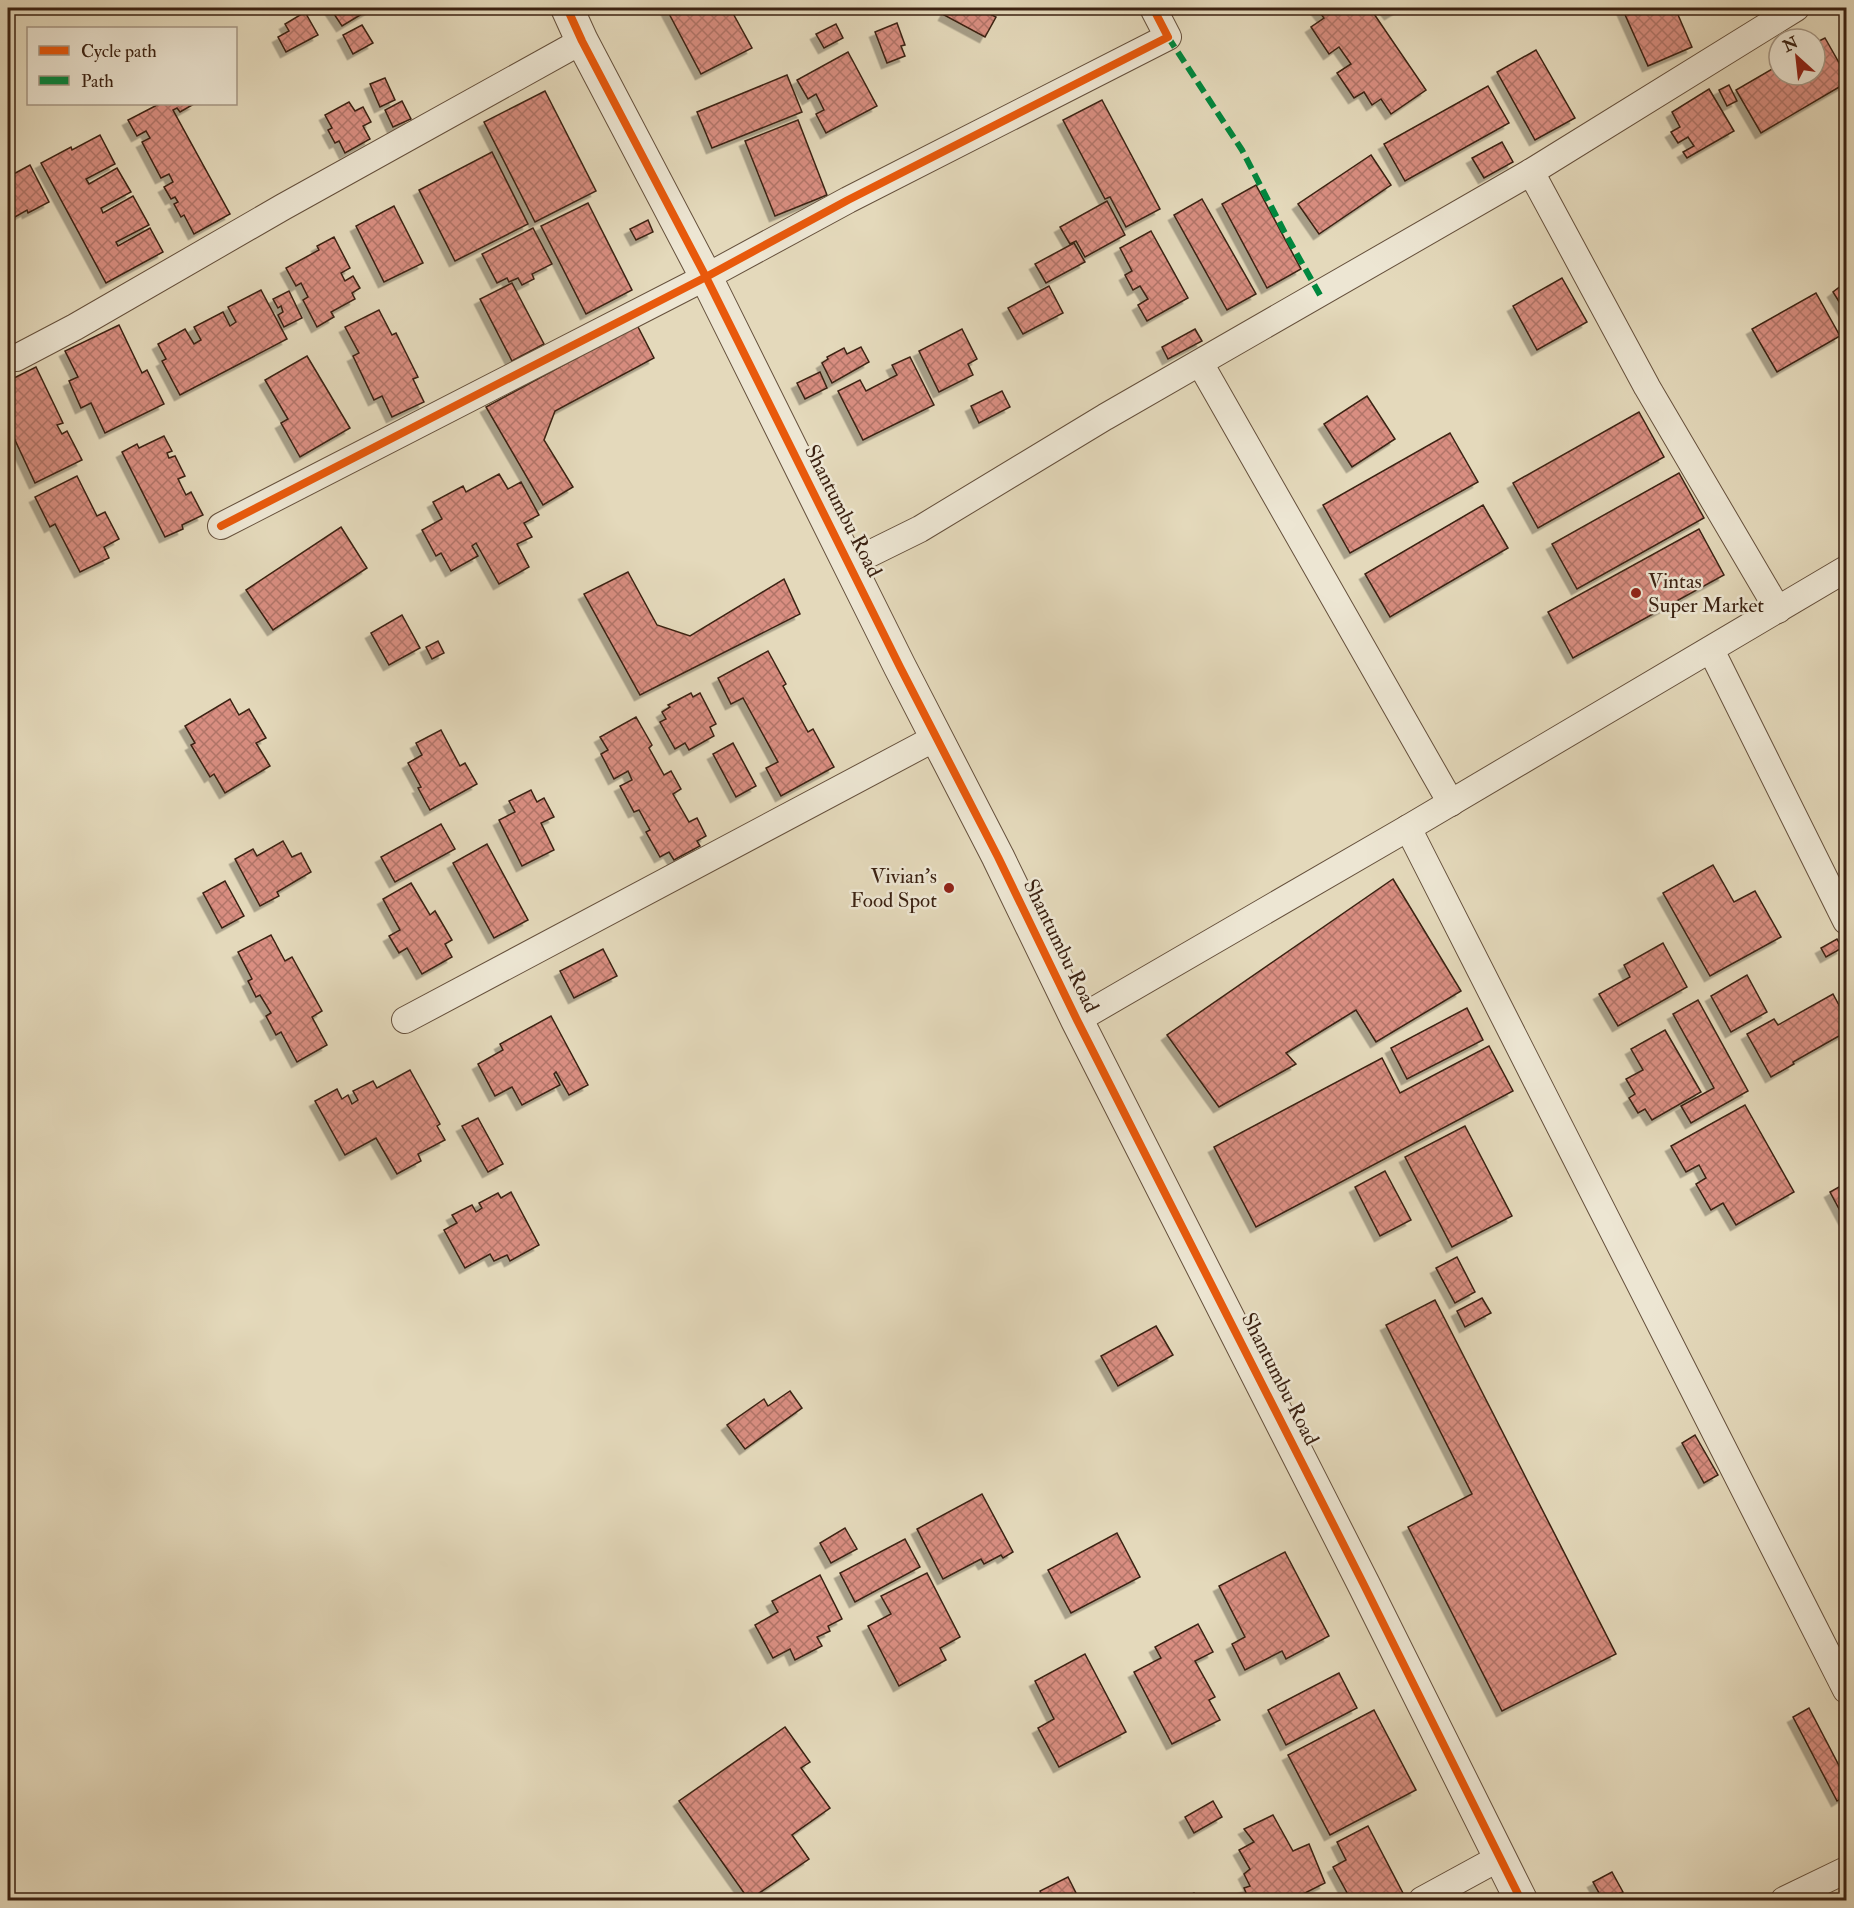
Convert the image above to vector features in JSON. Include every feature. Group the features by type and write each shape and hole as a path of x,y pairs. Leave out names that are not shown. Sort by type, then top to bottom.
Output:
{"street":[{"name":"Shantumbu Road","path":"567,8 998,857 1077,1020 1521,1900"},
{"path":"221,526 706,278 848,200 1168,37 1154,8"},
{"path":"849,564 920,529 1105,417 1532,172 1796,8"},
{"path":"16,358 582,41"},
{"path":"1532,172 1647,387 1778,610"},
{"path":"1200,363 1450,803"},
{"path":"1077,1020 1408,828 1846,569"},
{"path":"1711,650 1846,921"},
{"path":"405,1020 937,737"},
{"path":"1408,828 1846,1690"},
{"path":"1422,1900 1499,1858"},
{"path":"1784,1900 1846,1870"}],"building":[{"path":"330,8 372,8 342,26"},
{"path":"666,8 730,8 752,48 701,74"},
{"path":"948,8 978,8 996,17 985,37 944,15"},
{"path":"1316,8 1370,8 1426,90 1391,114 1381,99 1372,105 1364,92 1354,98 1337,73 1351,64 1339,47 1329,54 1311,27 1324,18"},
{"path":"1385,8 1400,8 1390,14"},
{"path":"1622,8 1675,8 1692,47 1648,66"},
{"path":"305,12 318,35 286,52 278,37 289,31 285,24"},
{"path":"897,23 905,45 901,46 905,56 887,63 875,32"},
{"path":"836,24 843,38 824,48 816,34"},
{"path":"362,25 373,43 353,54 343,35"},
{"path":"1827,42 1846,75 1846,83 1761,133 1736,90 1767,72 1767,87 1827,87"},
{"path":"1536,50 1575,118 1535,140 1497,72"},
{"path":"848,52 877,106 826,133 816,114 824,110 816,94 808,99 797,80"},
{"path":"787,75 802,112 712,148 697,112"},
{"path":"385,78 395,100 380,107 370,84"},
{"path":"1729,85 1737,101 1727,106 1719,90"},
{"path":"1488,86 1509,123 1405,181 1384,144"},
{"path":"1709,89 1734,131 1687,158 1683,152 1694,146 1688,137 1678,143 1671,132 1680,127 1672,112"},
{"path":"545,91 596,191 535,222 484,122"},
{"path":"1102,100 1160,209 1126,227 1110,197 1105,199 1063,120"},
{"path":"402,101 411,119 393,127 385,110"},
{"path":"349,102 355,111 363,107 371,122 363,126 370,139 345,153 339,141 335,143 328,130 332,128 325,115"},
{"path":"157,105 192,105 180,112 177,108 173,110 230,214 194,234 184,215 181,217 174,204 178,202 175,197 171,199 164,187 173,182 169,174 161,178 142,142 150,138 146,131 137,136 128,120"},
{"path":"798,120 827,195 775,216 745,141"},
{"path":"100,135 115,164 86,179 89,184 117,168 131,192 101,208 103,213 133,196 149,225 116,242 118,246 150,228 163,252 106,283 41,163"},
{"path":"1502,142 1513,162 1484,178 1472,158"},
{"path":"492,152 528,224 455,261 419,190"},
{"path":"1371,155 1391,185 1319,234 1298,204"},
{"path":"30,165 49,202 28,213 27,210 8,221 8,177"},
{"path":"1256,185 1301,269 1267,288 1222,204"},
{"path":"1202,199 1256,294 1227,310 1174,215"},
{"path":"1107,201 1125,235 1085,257 1076,241 1070,244 1060,227"},
{"path":"588,203 632,290 586,314 541,226"},
{"path":"394,206 423,263 384,282 356,226"},
{"path":"648,220 653,232 636,240 630,229"},
{"path":"533,228 552,264 532,274 534,279 522,285 518,278 509,282 507,278 497,283 482,254"},
{"path":"1151,231 1188,298 1147,321 1138,305 1148,299 1140,286 1133,290 1125,275 1132,271 1120,248"},
{"path":"334,237 350,268 341,273 345,281 353,276 360,288 352,293 355,299 331,312 334,317 317,327 303,300 308,297 301,283 296,286 286,268 319,250 317,246"},
{"path":"1074,243 1085,262 1046,283 1035,264"},
{"path":"1562,278 1587,322 1537,350 1513,306"},
{"path":"1846,282 1846,313 1833,292"},
{"path":"512,283 544,344 512,361 480,299"},
{"path":"1049,286 1063,313 1023,334 1008,308"},
{"path":"261,290 287,339 180,395 162,361 166,359 158,344 185,329 194,344 201,340 194,327 223,312 230,326 236,322 228,307"},
{"path":"289,291 302,318 284,327 278,315 283,312 281,306 278,308 273,299"},
{"path":"1816,293 1840,336 1777,372 1752,329"},
{"path":"379,310 392,335 396,333 418,377 413,379 424,402 392,417 382,396 374,400 353,356 359,353 345,327"},
{"path":"119,325 142,373 147,370 164,404 105,433 91,403 81,408 69,381 78,377 65,351"},
{"path":"637,325 654,358 555,411 544,440 573,487 543,505 486,407"},
{"path":"962,329 977,359 968,364 973,375 939,392 919,351"},
{"path":"1195,329 1202,341 1168,359 1162,347"},
{"path":"861,347 869,362 832,383 822,363 828,359 827,357 844,348 847,354"},
{"path":"307,356 350,428 300,457 281,423 288,419 265,380"},
{"path":"910,357 934,405 863,440 838,391 860,380 866,391 897,375 892,365"},
{"path":"36,367 63,423 57,425 62,434 67,431 82,460 35,483 8,425 8,381"},
{"path":"820,372 827,388 805,399 797,383"},
{"path":"1002,391 1010,407 979,423 971,406"},
{"path":"1367,396 1395,439 1352,467 1324,424"},
{"path":"1639,412 1664,457 1538,528 1513,483"},
{"path":"1450,433 1478,482 1350,553 1323,505"},
{"path":"164,436 172,451 167,453 169,458 175,456 185,476 178,479 186,495 191,492 203,515 182,525 183,529 165,537 122,452 137,444 139,448"},
{"path":"1679,473 1704,518 1577,589 1552,544"},
{"path":"499,474 508,489 521,482 539,515 524,523 532,537 517,544 529,567 499,584 476,543 472,546 478,556 451,571 441,553 436,556 422,530 442,519 433,502 463,486 466,492"},
{"path":"77,476 97,516 105,512 119,539 104,547 109,558 80,572 55,524 50,527 35,497"},
{"path":"1483,505 1508,548 1390,617 1365,574"},
{"path":"341,527 367,568 273,630 246,590"},
{"name":"Vintas Super Market","path":"1699,529 1724,575 1573,658 1548,612"},
{"path":"628,572 657,625 690,636 784,579 800,614 640,695 584,594"},
{"path":"402,615 420,648 389,665 371,633"},
{"path":"438,641 444,653 432,659 426,647"},
{"path":"768,651 786,684 783,686 808,732 813,729 834,767 781,796 766,768 778,762 743,698 731,704 718,678"},
{"path":"691,693 693,697 700,693 716,724 710,727 714,736 689,750 685,743 675,749 660,722 666,719 662,712 670,707 668,705"},
{"path":"230,699 239,715 249,709 266,738 256,743 270,766 225,793 214,774 210,777 191,745 195,743 185,726"},
{"path":"636,717 652,745 649,748 664,775 671,771 681,789 673,794 689,822 697,818 706,836 697,841 700,846 674,860 669,852 660,857 646,832 650,830 639,810 634,812 620,786 632,780 628,771 614,779 601,754 608,750 600,737"},
{"path":"441,730 460,766 465,763 477,784 430,810 408,763 422,755 416,743"},
{"path":"733,743 756,786 736,797 713,754"},
{"path":"531,790 537,802 544,798 554,817 541,823 554,850 522,866 499,820 515,812 509,801"},
{"path":"441,824 455,849 395,882 381,857"},
{"path":"283,841 292,857 301,853 311,872 277,892 279,896 260,906 235,859 253,849 257,856"},
{"path":"487,844 528,920 494,938 453,863"},
{"path":"1713,865 1734,902 1755,891 1781,937 1710,976 1663,893"},
{"path":"1393,879 1461,991 1376,1042 1356,1010 1286,1053 1296,1064 1219,1107 1167,1035"},
{"path":"225,881 244,916 222,928 203,893"},
{"path":"411,883 430,915 435,911 452,940 445,944 452,957 422,974 407,948 399,953 389,936 400,930 383,899"},
{"path":"271,935 285,961 292,957 322,1011 312,1017 327,1045 297,1062 281,1032 276,1035 266,1016 271,1013 260,995 256,997 248,981 252,979 238,952"},
{"path":"1837,939 1842,948 1826,957 1821,948"},
{"path":"1663,943 1687,987 1618,1026 1599,994 1630,977 1624,965"},
{"path":"603,949 617,976 574,998 560,971"},
{"path":"1747,975 1767,1012 1731,1032 1711,996"},
{"path":"1833,994 1846,1018 1846,1032 1771,1077 1747,1034 1774,1019 1778,1025"},
{"path":"1698,1000 1748,1091 1691,1123 1681,1106 1714,1088 1673,1014"},
{"path":"1467,1008 1483,1040 1407,1079 1391,1048"},
{"path":"551,1016 588,1085 569,1095 556,1072 554,1074 560,1085 522,1105 512,1087 495,1096 478,1064 503,1050 500,1044"},
{"path":"1665,1030 1701,1092 1652,1120 1645,1109 1638,1113 1629,1098 1635,1094 1626,1079 1643,1070 1631,1049"},
{"path":"1489,1046 1513,1091 1256,1227 1214,1147 1382,1058 1400,1093"},
{"path":"410,1070 440,1124 437,1126 445,1140 418,1154 421,1161 397,1174 376,1138 345,1155 315,1101 337,1089 342,1099 348,1095 352,1104 358,1100 353,1091 373,1081 377,1088"},
{"path":"1745,1105 1794,1192 1736,1225 1723,1203 1711,1210 1696,1184 1706,1178 1699,1165 1686,1172 1671,1146"},
{"path":"478,1118 503,1164 488,1172 462,1126"},
{"path":"1465,1126 1512,1216 1452,1247 1405,1157"},
{"path":"1385,1171 1411,1220 1380,1236 1355,1187"},
{"path":"1846,1183 1846,1222 1830,1192"},
{"path":"511,1192 539,1245 510,1261 507,1255 494,1261 490,1254 465,1268 444,1230 457,1223 452,1215 472,1205 476,1212 482,1208 479,1203 498,1193 501,1198"},
{"path":"1457,1257 1475,1292 1455,1303 1436,1268"},
{"path":"1482,1298 1491,1313 1465,1327 1457,1311"},
{"path":"1435,1300 1616,1654 1502,1711 1408,1527 1472,1494 1386,1325"},
{"path":"1156,1326 1173,1355 1118,1386 1101,1356"},
{"path":"790,1391 802,1408 745,1449 727,1425 764,1399 768,1406"},
{"path":"1695,1435 1718,1475 1704,1483 1682,1443"},
{"path":"982,1494 1013,1552 1003,1558 1001,1555 984,1564 981,1559 943,1579 917,1529"},
{"path":"845,1528 857,1549 831,1563 820,1543"},
{"path":"1117,1533 1140,1577 1071,1613 1048,1570"},
{"path":"905,1539 920,1567 855,1602 840,1573"},
{"path":"1285,1552 1329,1636 1286,1659 1282,1651 1245,1670 1232,1644 1245,1637 1219,1586"},
{"path":"927,1573 960,1637 940,1648 946,1660 899,1686 868,1626 891,1614 881,1596"},
{"path":"820,1575 842,1619 828,1626 830,1631 817,1637 822,1646 795,1660 790,1649 773,1658 755,1625 778,1612 772,1601"},
{"path":"1198,1624 1213,1652 1195,1661 1215,1697 1209,1700 1220,1720 1172,1744 1134,1672 1161,1658 1155,1647"},
{"path":"1085,1654 1126,1732 1059,1767 1038,1728 1054,1719 1035,1681"},
{"path":"1339,1673 1357,1708 1286,1745 1268,1710"},
{"path":"1809,1708 1846,1779 1846,1795 1837,1801 1793,1717"},
{"path":"1374,1710 1416,1790 1330,1835 1288,1755"},
{"path":"785,1727 810,1762 801,1768 830,1808 792,1835 809,1859 749,1900 679,1801"},
{"path":"1213,1801 1222,1817 1194,1833 1185,1817"},
{"path":"1273,1815 1293,1851 1309,1844 1325,1883 1301,1895 1302,1900 1249,1900 1244,1888 1250,1886 1244,1874 1250,1869 1239,1850 1254,1842 1244,1829"},
{"path":"1368,1826 1405,1897 1398,1900 1351,1900 1333,1867 1346,1860 1337,1842"},
{"path":"1612,1872 1623,1892 1603,1900 1593,1882"},
{"path":"1068,1877 1077,1895 1067,1900 1044,1900 1040,1891"},
{"path":"1194,1893 1198,1900 1180,1900"}],"marked path":[{"path":"1168,37 1242,150 1320,295"}],"cycle path":[{"path":"567,8 582,41 706,277 900,667 998,857 1077,1020 1521,1900"},
{"path":"221,526 706,277 848,200 1168,37 1153,8"}],"place":[{"name":"Vintas Super Market","path":"1636,593"},
{"name":"Vivian’s Food Spot","path":"949,888"}]}
